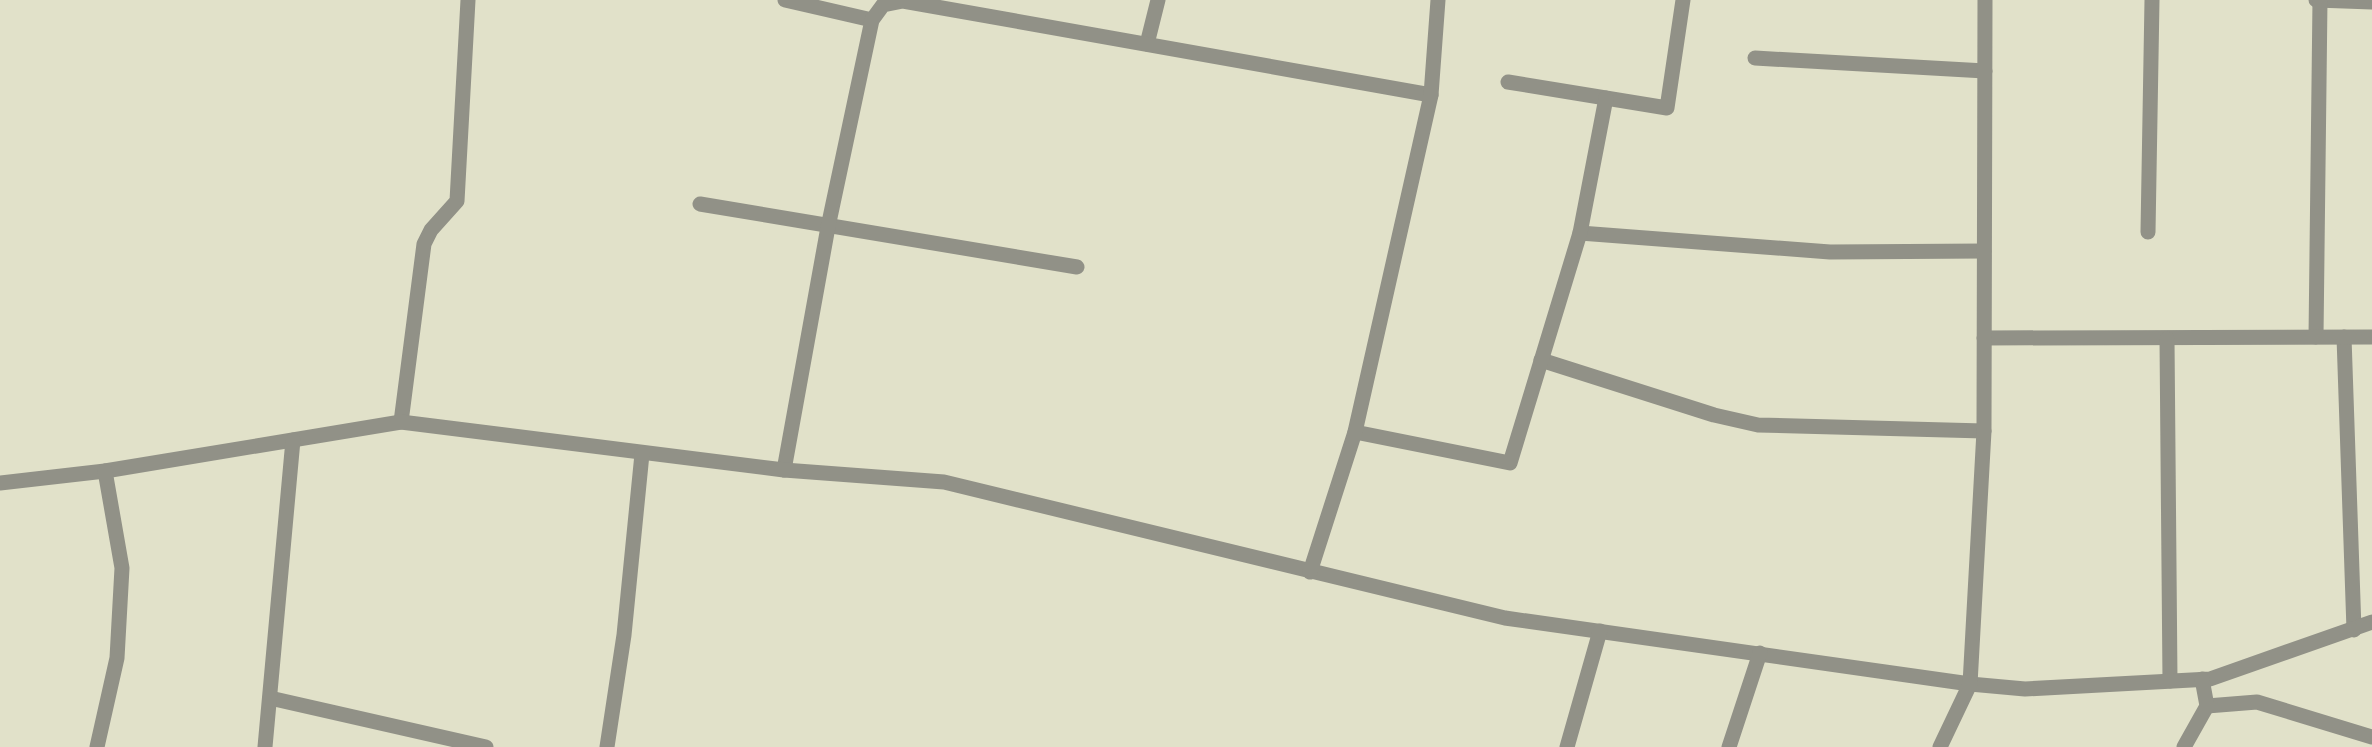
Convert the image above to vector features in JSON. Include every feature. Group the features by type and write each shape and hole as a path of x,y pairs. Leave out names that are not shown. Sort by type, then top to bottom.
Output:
{"street":[{"path":"401,422 424,244 431,230 457,201 468,0"},
{"path":"784,0 872,20"},
{"path":"1147,44 1158,0"},
{"path":"1310,572 1355,432 1431,95 1438,0"},
{"path":"1508,82 1667,108 1683,0"},
{"path":"1941,747 1970,684 1984,431 1985,0"},
{"path":"2148,232 2152,0"},
{"path":"2316,0 2372,2"},
{"path":"2316,337 2320,0"},
{"path":"784,470 828,227 872,20 884,5 903,1 1431,95"},
{"path":"1755,58 1985,71"},
{"path":"1355,432 1510,463 1580,233 1606,98"},
{"path":"700,204 1077,267"},
{"path":"1580,233 1830,252 1984,251"},
{"path":"2344,337 2354,630"},
{"path":"1984,338 2372,337"},
{"path":"2167,339 2169,681"},
{"path":"1542,360 1714,415 1758,426 1984,431"},
{"path":"0,483 105,471 401,422 784,470 944,482 1505,618 1970,684 2025,689 2210,679 2372,622"},
{"path":"265,747 293,440"},
{"path":"606,747 624,635 642,454"},
{"path":"98,747 117,658 122,568 105,471"},
{"path":"1567,747 1600,631"},
{"path":"1729,747 1760,653"},
{"path":"2184,747 2206,706 2202,679"},
{"path":"270,698 486,747"},
{"path":"2206,706 2257,702 2372,737"}]}
